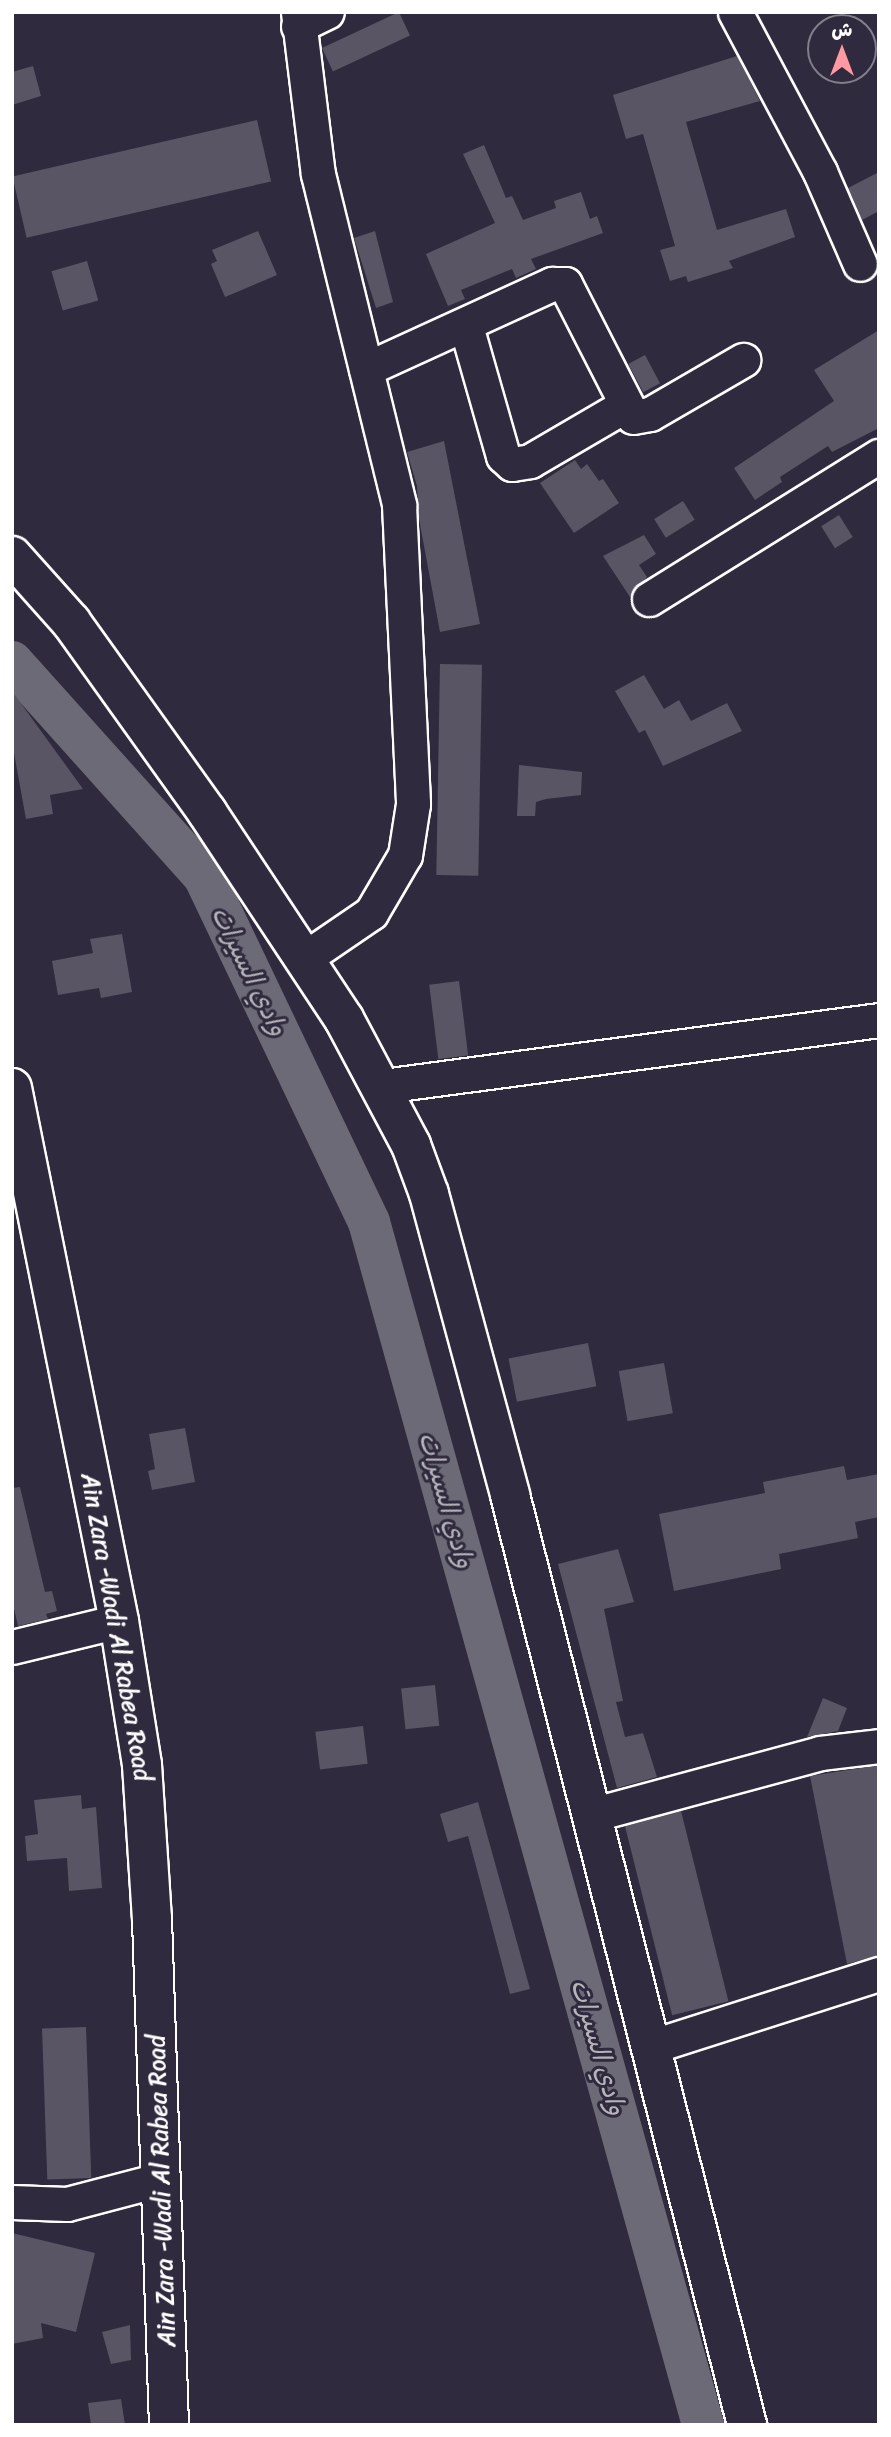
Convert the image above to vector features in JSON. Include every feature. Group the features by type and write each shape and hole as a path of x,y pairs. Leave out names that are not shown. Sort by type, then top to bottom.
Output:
{"main road":[{"path":"12,556 71,622 305,958 383,1086 429,1194 747,2425"},
{"name":"Ain Zara -Wadi Al Rabea Road","path":"12,1088 120,1621 142,1765 163,2179 169,2425"}],"street":[{"path":"735,12 820,172 860,264"},
{"path":"305,958 370,913 405,855 413,804 399,505 318,174 308,17"},
{"path":"366,369 466,326 552,284 565,284 633,417 650,414 743,360"},
{"path":"466,326 503,456 512,464 530,461 626,405"},
{"path":"649,600 879,457"},
{"path":"383,1086 879,1020"},
{"path":"12,1647 120,1621"},
{"path":"591,1815 820,1753 879,1746"},
{"path":"650,2047 879,1974"},
{"path":"12,2202 67,2204 163,2179"}],"building":[{"path":"399,12 410,36 333,71 322,48"},
{"path":"737,56 760,101 686,122 717,230 786,209 795,237 729,261 733,268 688,282 686,276 670,281 660,250 675,246 643,134 626,139 613,95"},
{"path":"33,66 41,96 12,105 12,72"},
{"path":"257,120 271,181 27,238 12,176"},
{"path":"484,145 506,198 512,196 523,220 556,208 554,201 581,192 590,219 597,216 603,233 531,259 536,269 516,278 512,269 461,290 465,299 448,306 426,254 495,223 463,154"},
{"path":"879,172 879,211 862,220 848,188"},
{"path":"258,231 277,275 225,297 211,264 217,261 212,250"},
{"path":"375,231 393,302 376,308 354,238"},
{"path":"87,261 98,300 63,311 51,271"},
{"path":"879,330 879,428 832,452 828,446 780,477 782,482 755,500 734,468 834,401 814,370"},
{"path":"645,355 660,383 643,392 628,364"},
{"path":"444,441 480,624 440,632 419,519 417,486 407,452"},
{"path":"575,460 581,469 587,464 599,481 603,479 619,503 574,533 540,483"},
{"path":"683,501 695,520 666,538 654,519"},
{"path":"839,515 853,537 835,548 821,526"},
{"path":"644,535 656,554 639,565 647,577 630,597 603,556"},
{"path":"440,664 482,665 478,876 436,875"},
{"path":"644,675 664,709 679,700 691,721 727,703 742,731 663,766 645,730 639,733 615,691"},
{"path":"12,691 83,789 50,795 53,814 26,819 12,742"},
{"path":"519,765 582,772 581,795 536,802 535,816 517,816"},
{"path":"122,934 132,992 101,998 99,988 58,995 52,961 93,953 90,939"},
{"path":"459,981 468,1055 438,1059 429,985"},
{"path":"588,1343 596,1386 517,1402 508,1358"},
{"path":"664,1363 673,1413 628,1421 619,1371"},
{"path":"185,1428 195,1482 152,1490 148,1471 155,1469 149,1434"},
{"path":"844,1466 847,1480 879,1474 879,1517 855,1522 858,1538 779,1554 781,1569 674,1591 659,1514 765,1493 763,1482"},
{"path":"20,1487 45,1592 52,1591 57,1611 46,1614 48,1619 18,1626 12,1600 12,1488"},
{"path":"618,1549 634,1602 604,1609 623,1701 616,1702 625,1737 643,1733 657,1777 617,1788 558,1564"},
{"path":"435,1685 439,1726 405,1729 401,1689"},
{"path":"823,1698 847,1708 838,1731 807,1737"},
{"path":"363,1726 368,1764 320,1770 315,1732"},
{"path":"879,1765 879,1955 847,1964 810,1776"},
{"path":"81,1795 82,1809 96,1807 102,1888 69,1891 67,1858 27,1861 25,1836 38,1834 34,1800"},
{"path":"478,1802 530,1989 510,1994 468,1836 448,1842 440,1814"},
{"path":"681,1811 728,2001 672,2015 625,1825"},
{"path":"86,2027 91,2178 47,2179 42,2029"},
{"path":"12,2233 95,2253 76,2332 41,2323 43,2338 12,2344"},
{"path":"130,2325 131,2360 111,2364 102,2332"},
{"path":"121,2399 125,2425 91,2425 88,2403"}],"waterway":[{"name":"وادي السيرات","path":"12,662 204,876 369,1222 703,2425"}]}
